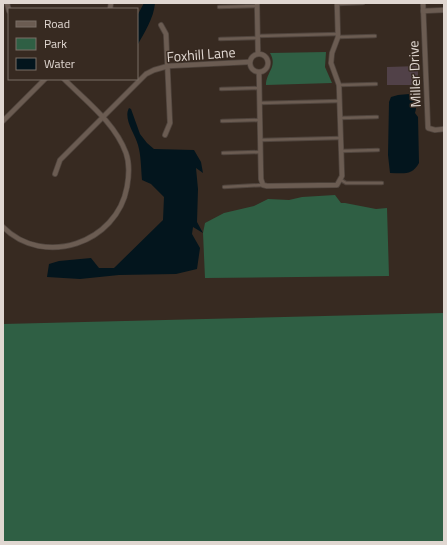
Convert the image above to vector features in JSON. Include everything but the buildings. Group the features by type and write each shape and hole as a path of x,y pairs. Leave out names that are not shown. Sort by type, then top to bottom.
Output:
{"street":[{"path":"259,73 261,179 263,185 337,185 341,180 340,101 339,85 331,63 332,53 338,35 337,3"},
{"name":"Miller Drive","path":"423,3 428,128 435,130 444,129"},
{"path":"257,4 258,54"},
{"path":"423,11 444,10"},
{"path":"161,25 166,34 168,66 170,123 165,135"},
{"path":"258,54 264,56 268,63 266,69 259,73 251,68 249,62 252,56 258,54"},
{"name":"Foxhill Lane","path":"55,174 60,160 146,74 168,66 249,62"},
{"path":"3,121 5,115 44,80"},
{"path":"3,227 21,240 36,246 52,247 70,245 84,241 99,232 112,220 120,208 126,192 129,174 126,155 119,136 65,80"}],"lane":[{"path":"337,3 363,3"},
{"path":"219,7 257,4"},
{"path":"220,39 338,35 375,36"},
{"path":"339,85 376,84"},
{"path":"221,89 259,88"},
{"path":"260,103 340,101"},
{"path":"340,118 377,116"},
{"path":"222,121 260,120"},
{"path":"260,140 340,138"},
{"path":"340,151 378,150"},
{"path":"223,153 261,152"},
{"path":"341,180 346,183 382,182"},
{"path":"224,186 263,185"}],"green space":[{"path":"326,52 325,67 332,83 266,85 266,80 273,62 270,53"},
{"path":"335,195 341,203 376,209 387,208 389,276 205,278 203,233 205,223 224,213 254,206 268,199 289,200 302,197"},
{"path":"444,313 444,542 3,542 3,324"}],"water":[{"path":"144,3 155,3 151,20 138,44 138,14"},
{"path":"409,94 414,95 416,101 415,113 418,117 419,163 410,172 390,173 388,155 389,102 391,97"},
{"path":"129,108 131,109 140,134 154,149 194,150 201,162 203,173 196,168 198,189 197,222 203,233 193,227 192,234 200,248 197,269 176,274 119,275 80,279 47,277 49,264 59,261 91,258 99,268 114,268 163,220 164,197 151,184 142,180 139,149 127,117"}]}
